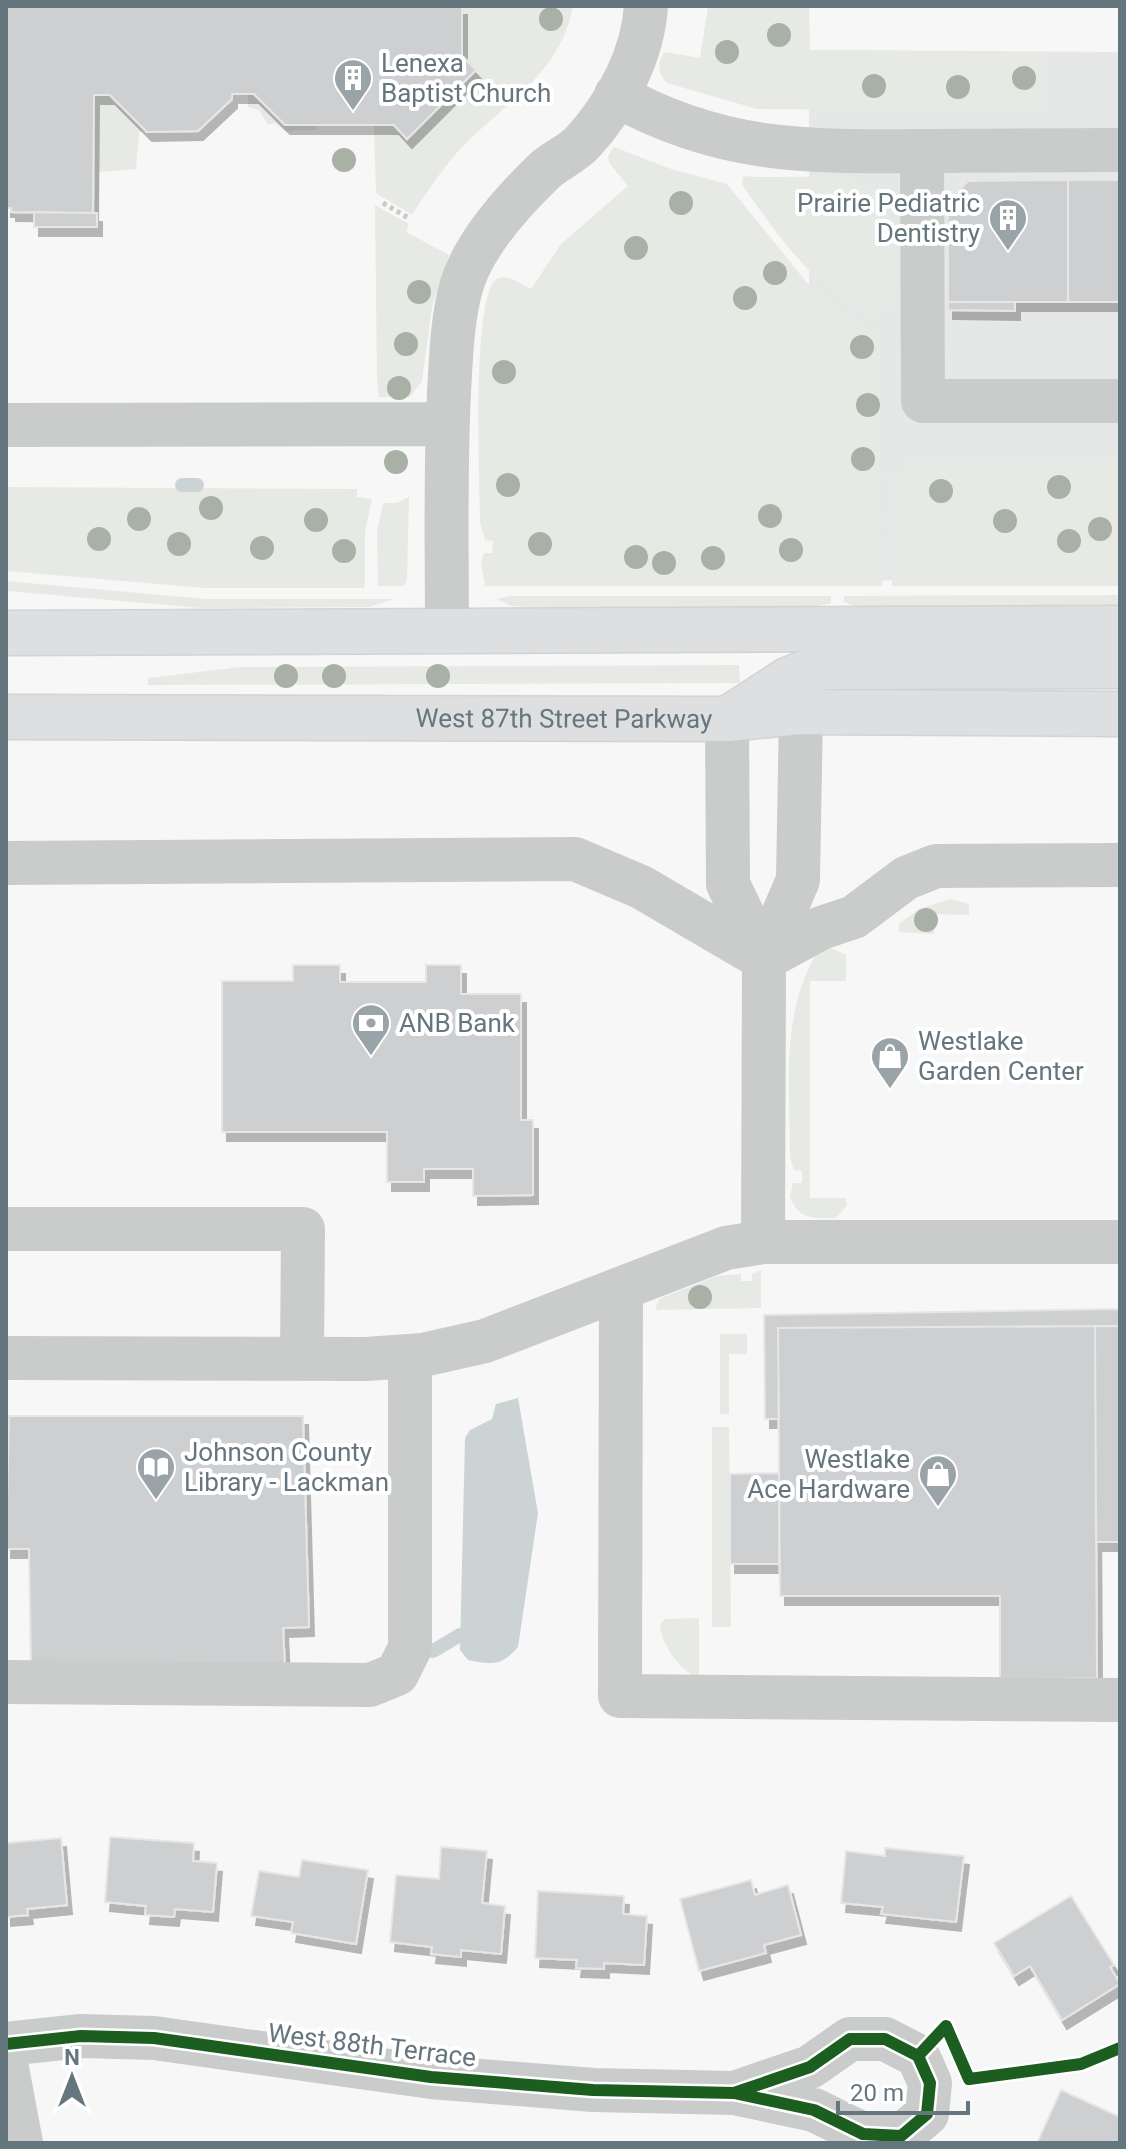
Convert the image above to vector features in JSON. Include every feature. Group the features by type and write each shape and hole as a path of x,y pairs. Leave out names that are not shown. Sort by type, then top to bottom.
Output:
{"main road":[{"path":"6,633 1120,628"},
{"path":"727,719 789,679 822,667 1120,666"},
{"name":"West 87th Street Parkway","path":"6,717 727,719 801,712 1120,714"}],"street":[{"path":"447,631 448,424 462,284 514,203 546,169 581,144 616,95 633,64 646,6"},
{"path":"616,95 687,129 736,143 802,150 1120,150"},
{"path":"922,151 923,401 1120,401"},
{"path":"6,425 448,424"},
{"path":"763,1242 764,959 798,880 801,712"},
{"path":"727,719 728,884 764,959"},
{"path":"6,863 575,859 641,887 764,959"},
{"path":"764,959 821,928 854,917 906,878 936,866 1120,865"},
{"path":"6,1229 303,1229 302,1359"},
{"path":"6,1358 302,1359 410,1356 485,1341 726,1248 763,1242 1120,1242"},
{"path":"621,1290 620,1696 1120,1700"},
{"path":"6,1682 370,1685 397,1674 410,1648 410,1356"},
{"name":"West 88th Terrace","path":"6,2044 81,2036 154,2038 431,2077 593,2090 734,2093"},
{"path":"6,2063 21,2143"}],"path":[{"path":"383,203 410,219"}],"shaded area":[{"path":"462,6 573,6 567,29 545,68 457,153 412,215 376,193 374,125 394,125 407,139 476,71 462,56"},
{"path":"708,6 809,6 810,50 1043,52 1045,112 757,109 667,83 659,68 665,52 700,58"},
{"path":"809,50 1120,52 1120,582 809,580"},
{"path":"248,94 253,94 285,125 316,125 316,130 285,131 275,123 268,125 259,110 248,107"},
{"path":"94,95 110,95 147,132 139,132 136,169 99,172 98,227 94,227 93,213"},
{"path":"614,147 671,169 727,184 808,284 836,307 881,334 882,586 485,586 481,563 484,553 492,553 493,541 485,540 480,522 479,393 483,318 489,292 501,278 510,278 531,289 561,244 628,186 609,163 608,156"},
{"path":"743,176 847,181 866,187 880,197 889,213 893,250 891,312 881,313 881,323 838,297 802,263 742,185"},
{"path":"375,205 409,224 406,232 449,255 432,307 422,381 410,397 379,397"},
{"path":"1120,459 1120,586 892,586 892,472 905,471 905,462"},
{"path":"6,487 357,489 357,497 372,499 365,532 364,588 206,588 6,571"},
{"path":"409,497 407,580 404,586 378,586 377,532 383,503 397,503"},
{"path":"6,581 205,599 394,599 369,607 201,608 7,591"},
{"path":"1120,595 1120,606 856,607 844,602 844,596"},
{"path":"509,596 831,596 831,603 813,607 528,607 511,606 497,599"},
{"path":"739,665 740,683 148,685 148,678 241,667"},
{"path":"950,899 969,904 969,915 935,914 934,934 899,932 899,924 919,909"},
{"path":"831,948 846,955 846,981 810,981 810,1198 845,1198 847,1205 836,1218 821,1218 802,1214 790,1196 793,1183 802,1183 802,1171 794,1170 790,1157 789,1078 792,1026 805,976 817,953"},
{"path":"761,1270 761,1308 655,1310 659,1299 717,1276 741,1274 741,1281 752,1281 752,1274"},
{"path":"720,1334 747,1334 747,1354 729,1354 729,1414 720,1414"},
{"path":"518,1398 538,1513 518,1647 501,1661 483,1663 468,1660 460,1650 465,1438 470,1430 492,1419 496,1404"},
{"path":"712,1427 729,1427 731,1627 712,1627"},
{"path":"699,1618 699,1679 685,1670 673,1656 664,1641 660,1625 665,1619"}],"building":[{"name":"Lenexa Baptist Church","path":"6,6 462,6 462,56 476,70 407,139 394,125 285,125 254,94 232,94 232,99 198,131 147,132 110,95 94,95 93,213 11,212 11,208 6,208"},
{"name":"Prairie Pediatric Dentistry","path":"1068,180 1068,302 948,302 948,202 968,181"},
{"path":"1068,180 1120,180 1120,302 1068,302"},
{"path":"34,212 97,213 97,227 34,227"},
{"path":"948,302 1015,302 1015,311 948,310"},
{"name":"ANB Bank","path":"293,965 340,965 340,982 426,982 426,965 461,965 461,994 521,994 521,1120 533,1120 533,1195 473,1196 473,1169 424,1169 424,1182 387,1182 387,1132 222,1132 222,981 293,981"},
{"path":"1120,1309 1120,1326 778,1328 779,1419 765,1419 764,1315"},
{"name":"Westlake Ace Hardware","path":"1095,1326 1097,1678 1000,1679 1000,1596 780,1596 778,1328"},
{"path":"1095,1326 1120,1326 1120,1542 1096,1542"},
{"name":"Johnson County Library - Lackman","path":"9,1416 303,1416 309,1627 283,1628 285,1667 31,1669 29,1549 6,1549"},
{"path":"779,1473 779,1564 730,1564 730,1474"},
{"path":"110,1837 194,1843 193,1861 217,1863 213,1912 175,1909 174,1917 145,1915 146,1906 105,1902"},
{"path":"61,1838 67,1905 27,1909 28,1915 6,1917 6,1843"},
{"path":"441,1847 487,1851 482,1903 505,1906 501,1954 461,1950 461,1957 431,1954 432,1947 390,1942 396,1875 439,1879"},
{"path":"885,1848 964,1856 956,1922 881,1914 883,1907 841,1903 846,1851 885,1856"},
{"path":"302,1860 368,1870 356,1944 291,1933 293,1922 251,1916 259,1871 299,1877"},
{"path":"751,1880 755,1895 788,1885 801,1935 764,1945 766,1953 699,1971 680,1899"},
{"path":"538,1891 624,1896 623,1914 647,1916 644,1965 604,1963 604,1969 576,1968 577,1960 535,1958"},
{"path":"1071,1896 1114,1965 1110,1967 1120,1984 1062,2020 1030,1966 1014,1976 994,1943"},
{"path":"1061,2090 1120,2117 1120,2143 1037,2143"}],"waterway":[{"path":"182,485 197,485"},
{"path":"433,1651 460,1635"}],"cycle path":[{"path":"918,2056 946,2026 969,2079 1081,2064 1120,2048"},
{"path":"6,2044 81,2036 154,2038 431,2077 593,2090 734,2093 814,2110 863,2134 901,2136 927,2114 930,2083 918,2056 885,2039 850,2039 810,2067 734,2093"}],"place":[{"name":"Lenexa Baptist Church","path":"353,112"},
{"name":"Prairie Pediatric Dentistry","path":"1008,252"},
{"name":"ANB Bank","path":"371,1057"},
{"name":"Westlake Garden Center","path":"890,1090"},
{"name":"Johnson County Library - Lackman","path":"156,1501"},
{"name":"Westlake Ace Hardware","path":"938,1508"}]}
